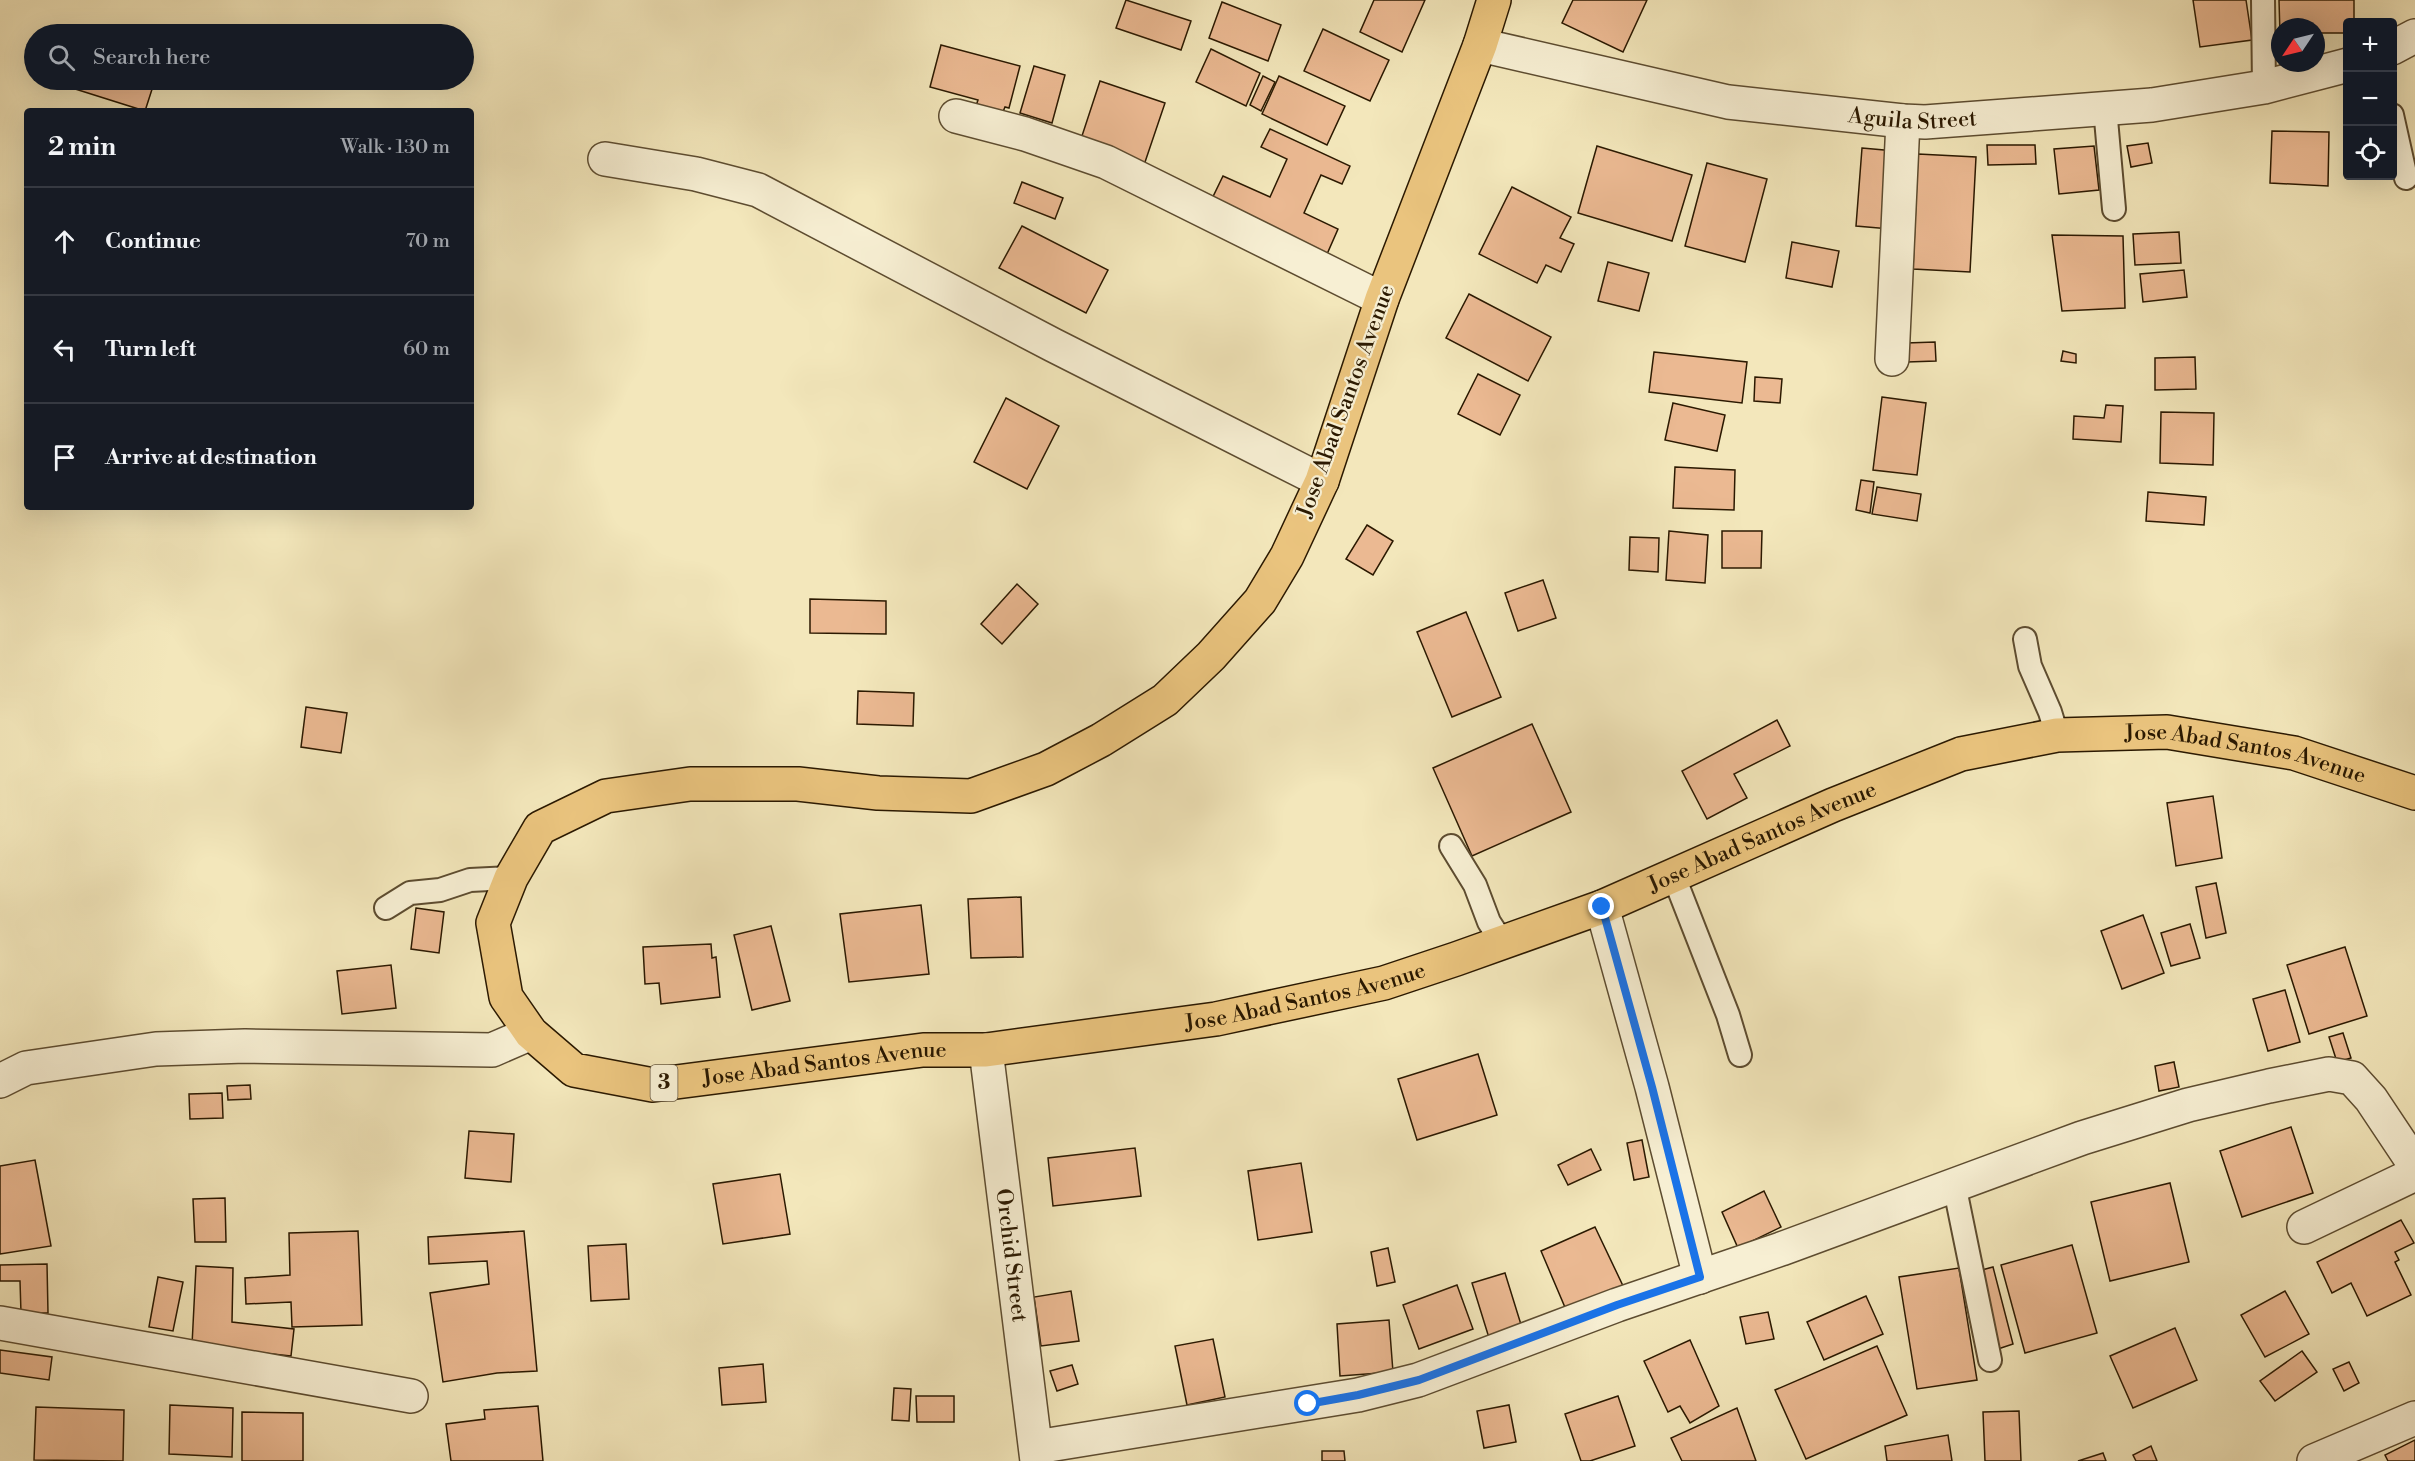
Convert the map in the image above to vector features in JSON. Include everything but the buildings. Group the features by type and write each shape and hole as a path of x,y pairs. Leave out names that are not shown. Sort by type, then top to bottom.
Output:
{"highway":[{"name":"Jose Abad Santos Avenue","path":"1494,0 1480,45 1382,299 1322,481 1287,556 1260,601 1211,656 1165,700 1101,740 1046,769 971,796 878,793 798,784 690,784 606,796 540,828 511,878 493,923 506,998 531,1033 574,1070 652,1085 923,1050 986,1050 1216,1019 1384,983 1602,907 1833,805 1961,754 2057,735 2167,732 2294,753 2415,793"}],"street":[{"path":"2397,45 2415,36"},
{"name":"Aguila Street","path":"1480,45 1728,102 1925,122 2152,105 2264,87 2343,66"},
{"path":"956,117 1025,134 1106,162 1382,299"},
{"path":"1892,359 1903,121"},
{"path":"605,159 696,174 758,190 1053,345 1322,481"},
{"path":"1602,907 1652,1087 1700,1277"},
{"path":"0,1081 26,1068 156,1048 244,1046 492,1050 531,1033"},
{"name":"Orchid Street","path":"986,1050 1036,1454"},
{"path":"1036,1454 1348,1397 1419,1380 1617,1305 1781,1249 2082,1138 2188,1105 2329,1074 2352,1078 2371,1099 2415,1165"},
{"path":"2304,1227 2415,1174"},
{"path":"0,1323 411,1396"},
{"path":"2314,1461 2415,1418"}],"lane":[{"path":"2262,0 2264,87"},
{"path":"2105,108 2114,209"},
{"path":"2394,126 2406,178"},
{"path":"2025,639 2030,666 2050,712 2057,735"},
{"path":"1451,846 1474,885 1489,922 1502,942"},
{"path":"1674,877 1728,1015 1740,1055"},
{"path":"386,908 410,893 440,890 470,879 511,878"},
{"path":"1954,1184 1990,1360"}],"route":[{"path":"1308,1404 1419,1380 1617,1305 1700,1277 1652,1087 1602,907"}]}
